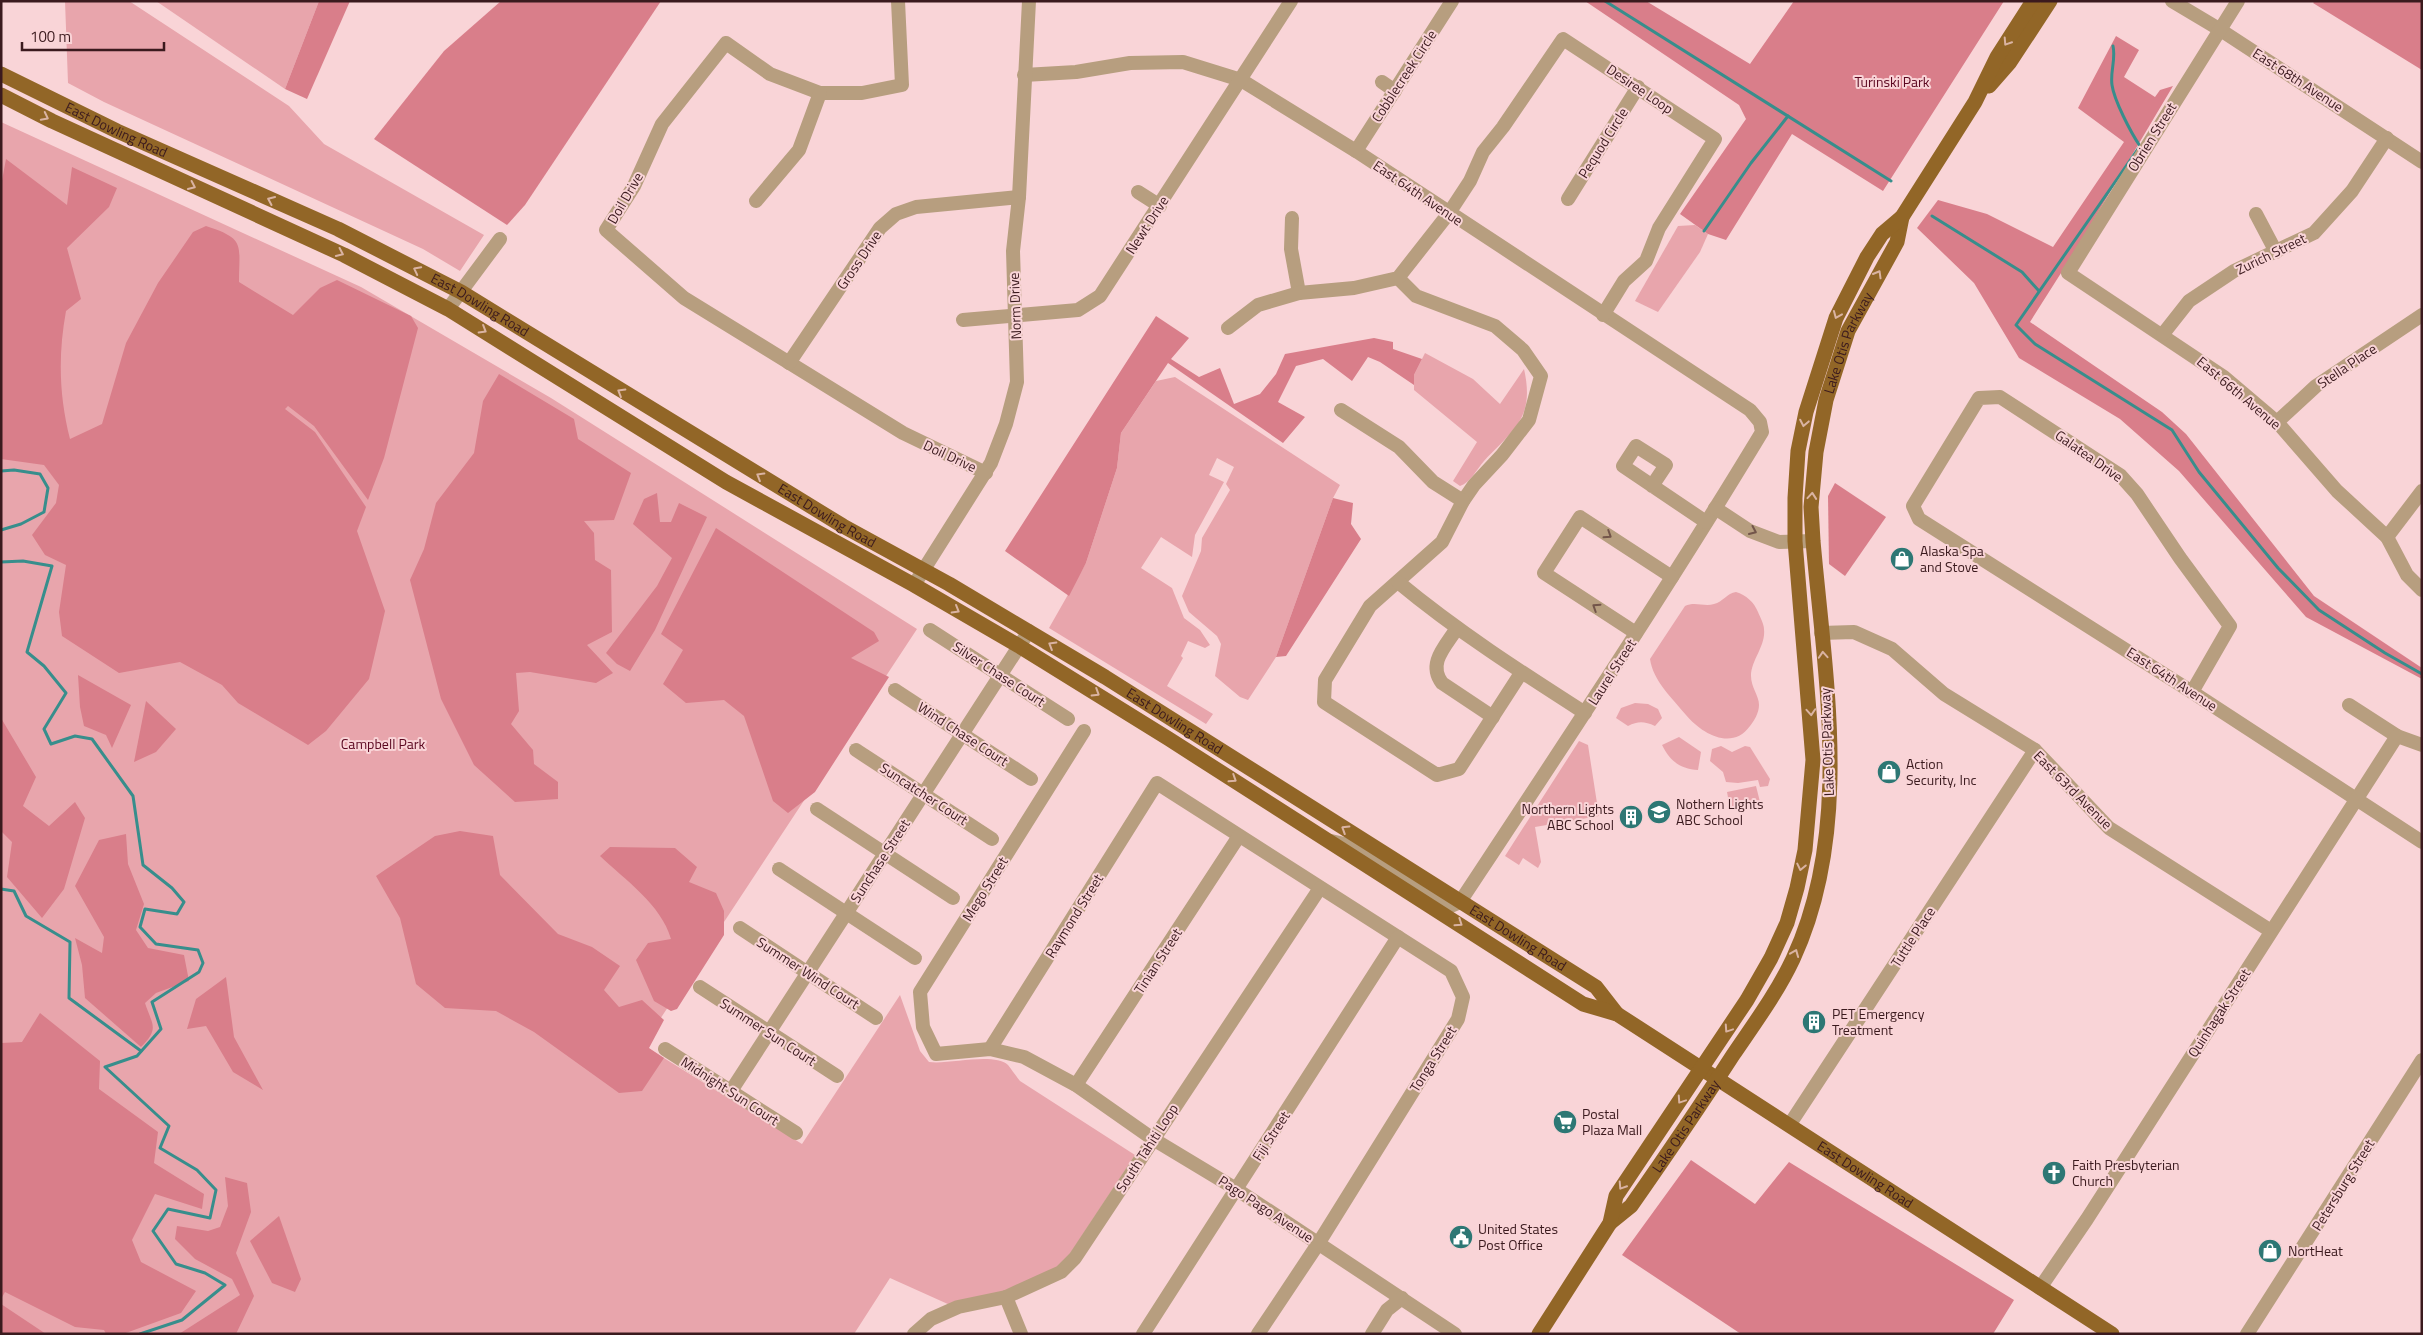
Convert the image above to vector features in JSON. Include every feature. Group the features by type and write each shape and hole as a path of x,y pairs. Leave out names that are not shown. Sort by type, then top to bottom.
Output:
{"main road":[{"name":"Lake Otis Parkway","path":"1610,1223 1616,1196 1747,1000 1770,958 1787,922 1805,850 1813,760 1801,594 1795,541 1795,498 1798,451 1806,412 1836,318 1867,257 1882,234 1902,217 1975,102 1997,57 2033,1"},
{"name":"Lake Otis Parkway","path":"1975,102 2010,62 2050,1"},
{"name":"East Dowling Road","path":"1,74 117,131 338,229 461,292 843,526 924,570 1113,682 1596,987 1617,1014"},
{"name":"East Dowling Road","path":"1,95 52,121 344,255 448,309 726,482 914,585 1019,646 1331,842 1583,1004 1617,1014 1700,1069 1790,1124 2112,1334"},
{"name":"Lake Otis Parkway","path":"1539,1334 1610,1223 1631,1206 1718,1080 1756,1021 1793,958 1815,893 1829,811 1831,761 1811,506 1818,438 1829,391 1848,331 1897,242 1902,217"},
{"path":"1858,311 1854,296 1869,266 1867,257"},
{"path":"1801,594 1816,631 1821,633"}],"street":[{"name":"Doil Drive","path":"898,1 902,85 862,93 820,93 770,74 726,43 662,124 634,186 606,230 684,298 903,433 986,473"},
{"name":"Norm Drive","path":"914,585 986,473 998,446 1018,382 1013,251 1018,197 1029,1"},
{"name":"Newt Drive","path":"963,320 1078,310 1100,296 1291,1"},
{"name":"Cobblecreek Circle","path":"1356,152 1452,1"},
{"name":"East 68th Avenue","path":"2172,1 2219,29 2422,162"},
{"name":"Obrien Street","path":"2068,273 2238,1"},
{"name":"Desiree Loop","path":"1449,213 1470,181 1483,152 1504,128 1563,38 1638,87 1715,139 1659,228 1646,261 1624,281 1603,315"},
{"name":"East 64th Avenue","path":"1024,75 1076,72 1130,63 1183,62 1241,80 1356,152 1750,410 1760,422 1762,432 1757,439"},
{"path":"1382,82 1395,91"},
{"name":"Pequod Circle","path":"1568,199 1638,87"},
{"path":"756,201 799,150 820,93"},
{"name":"Zurich Street","path":"2163,334 2189,301 2234,271 2314,233 2352,190 2387,138"},
{"path":"1138,192 1160,206"},
{"name":"Gross Drive","path":"789,363 880,228 896,214 916,207 1018,197"},
{"path":"1228,328 1258,305 1299,293 1354,288 1398,278 1449,213"},
{"path":"2256,214 2276,252"},
{"path":"1292,218 1291,249 1299,293"},
{"path":"448,309 500,239"},
{"name":"East 66th Avenue","path":"2068,273 2163,334 2224,377 2277,422 2337,490 2387,538 2407,575 2422,590"},
{"path":"1398,278 1416,296 1495,326 1547,374 1529,420 1463,501 1442,542 1370,606 1325,680 1324,702 1437,775 1459,769 1521,673"},
{"name":"Stella Place","path":"2277,422 2316,386 2422,315"},
{"name":"Galatea Drive","path":"1919,519 1913,506 1979,398 2000,397 2120,475 2137,494 2180,558 2230,626 2192,692"},
{"path":"1341,410 1399,447 1433,482 1463,501"},
{"name":"Laurel Street","path":"1460,902 1586,713 1757,439"},
{"path":"1652,486 1706,522"},
{"path":"2387,538 2422,491"},
{"path":"1715,508 1750,531 1779,542 1813,540"},
{"path":"1636,634 1544,573 1580,517 1672,577"},
{"name":"East 64th Avenue","path":"1919,519 2192,692 2422,842"},
{"path":"1398,582 1457,628 1521,673 1586,713"},
{"path":"1457,628 1435,663 1436,676 1442,683 1493,717"},
{"name":"Silver Chase Court","path":"930,630 1068,718"},
{"name":"Sunchase Street","path":"731,1091 1029,631"},
{"name":"East 63rd Avenue","path":"1821,633 1854,632 1892,649 1944,694 2035,750 2109,828 2271,931"},
{"name":"Wind Chase Court","path":"895,690 1031,779"},
{"path":"2349,705 2396,736 2422,745"},
{"name":"Mego Street","path":"936,1054 923,1027 920,992 1084,731"},
{"name":"Quinhagak Street","path":"2040,1288 2087,1219 2396,736"},
{"name":"Suncatcher Court","path":"856,750 992,839"},
{"name":"Tuttle Place","path":"1790,1124 2035,750"},
{"name":"Tonga Street","path":"1157,783 1451,971 1463,997 1458,1019 1318,1244 1258,1334"},
{"name":"Raymond Street","path":"990,1049 1157,783"},
{"path":"817,809 953,898"},
{"name":"Tinian Street","path":"1076,1085 1239,836"},
{"path":"1331,842 1353,846 1440,902 1452,905 1460,902"},
{"path":"779,869 915,958"},
{"name":"South Tahiti Loop","path":"914,1334 931,1319 958,1307 1006,1297 1061,1272 1075,1258 1320,888"},
{"name":"Summer Wind Court","path":"740,928 876,1018"},
{"name":"Fiji Street","path":"1143,1334 1398,938"},
{"name":"Summer Sun Court","path":"700,987 837,1076"},
{"name":"Midnight Sun Court","path":"665,1049 796,1133"},
{"name":"Pago Pago Avenue","path":"936,1054 990,1049 1024,1057 1076,1085 1153,1139 1236,1189 1455,1334"},
{"name":"Petersburg Street","path":"2247,1334 2422,1060"},
{"path":"1006,1297 1021,1334"},
{"path":"1372,1334 1386,1310 1402,1298"}],"green space":[{"path":"65,1 129,1 289,106 324,144 484,235 460,271 423,249 104,102 68,83"},
{"path":"156,1 319,1 285,89"},
{"path":"319,1 350,1 307,99 285,89"},
{"path":"501,1 661,1 525,205 507,225 374,139 444,51"},
{"name":"Turinski Park","path":"1585,1 1646,1 1750,64 1794,1 2004,1 1883,191 1792,134 1726,240 1708,234 1680,214 1746,119 1739,105"},
{"path":"2315,1 2422,1 2422,70 2313,3"},
{"path":"2116,36 2139,50 2124,77 2155,97 2160,90 2173,86 2075,251 2030,322 2162,412 2186,434 2314,596 2422,668 2422,679 2306,617 2179,471 2120,419 2019,358 1974,283 1917,228 1938,200 1987,214 2053,247 2124,142 2078,108"},
{"name":"Campbell Park","path":"1,122 361,287 551,398 917,629 643,1045 802,1144 900,995 920,1051 929,1062 981,1059 1001,1061 1008,1065 1020,1081 1135,1155 1064,1263 1009,1295 950,1305 890,1278 854,1334 1,1334"},
{"path":"6,159 67,205 72,167 117,188 109,207 67,248 81,299 66,311 63,327 62,391 70,439 102,424 126,343 158,283 193,232 206,226 228,235 238,245 239,282 293,315 320,288 337,280 411,316 418,328 384,458 368,500 314,426 288,406 285,409 315,432 366,507 357,531 385,611 369,679 326,731 308,745 238,703 222,685 180,662 119,673 62,636 59,612 66,565 45,555 32,535 56,503 59,485 44,465 1,459 1,186"},
{"path":"1695,225 1708,234 1700,252 1658,312 1635,301 1678,226"},
{"path":"1156,316 1189,338 1171,359 1199,377 1220,368 1234,404 1260,394 1276,374 1285,354 1374,338 1393,342 1393,349 1422,359 1414,375 1414,385 1380,362 1368,357 1352,381 1323,359 1296,366 1278,402 1305,417 1283,443 1168,363 1121,433 1117,468 1086,563 1069,596 1005,551"},
{"path":"1425,353 1473,379 1500,404 1524,369 1527,400 1519,421 1513,431 1484,461 1470,479 1460,486 1453,481 1477,442 1414,390 1414,375"},
{"path":"499,374 574,419 578,439 631,473 614,520 584,521 594,533 595,560 611,570 612,632 587,645 613,673 596,683 530,672 516,673 519,711 511,724 533,750 534,764 558,782 558,799 515,802 474,765 441,699 410,580 424,549 436,503 474,453 483,401"},
{"path":"1175,377 1340,485 1333,498 1276,657 1248,700 1240,697 1215,676 1221,644 1217,636 1189,612 1182,596 1201,551 1202,538 1230,490 1226,484 1234,467 1217,458 1209,475 1224,482 1195,535 1192,557 1161,537 1141,568 1172,588 1184,618 1200,630 1210,645 1205,648 1188,641 1181,656 1183,658 1167,686 1213,714 1206,724 1049,628 1086,563 1117,468 1121,433 1156,381"},
{"path":"1835,483 1886,517 1845,576 1829,564 1828,496"},
{"path":"657,493 660,522 671,522 679,503 707,517 655,630 630,671 617,664 606,653 657,586 672,558 633,524 644,499"},
{"path":"1333,498 1353,503 1351,524 1361,539 1286,656 1276,657"},
{"path":"716,528 874,632 879,641 851,658 889,677 815,792 788,813 773,801 744,716 724,700 686,703 663,684 683,650 661,634"},
{"path":"1736,592 1746,597 1754,605 1763,625 1764,635 1753,664 1751,676 1759,702 1757,714 1752,724 1743,733 1735,738 1726,739 1709,733 1693,722 1659,682 1650,659 1685,606 1692,604 1714,604"},
{"path":"78,675 131,705 112,748 106,735 84,726 80,707"},
{"path":"146,701 176,729 156,752 134,762"},
{"path":"1635,703 1648,704 1658,709 1662,718 1655,726 1641,722 1628,726 1616,718 1621,708"},
{"path":"1,718 36,777 23,806 49,826 75,802 85,818 64,889 42,918 7,877 12,842 1,831"},
{"path":"1679,737 1701,752 1698,770 1681,766 1672,760 1665,751 1662,745"},
{"path":"1579,741 1588,745 1599,816 1535,827 1541,862 1538,868 1523,858 1519,865 1505,856"},
{"path":"1721,746 1732,752 1745,746 1750,747 1770,779 1768,786 1760,787 1758,780 1738,783 1726,782 1723,772 1710,761 1712,749"},
{"path":"1756,786 1760,802 1730,808 1727,792"},
{"path":"460,831 493,836 500,875 558,934 592,947 620,966 604,990 619,1007 642,1000 664,1020 649,1048 664,1058 642,1091 619,1093 534,1032 496,1011 445,1008 416,984 400,918 376,876 435,836"},
{"path":"126,834 128,864 144,904 136,930 148,948 184,955 189,981 156,993 145,1003 153,1026 151,1035 141,1047 85,998 82,965 75,938 102,953 104,937 75,886 99,840"},
{"path":"610,847 675,848 697,867 689,882 716,893 724,911 724,935 677,1009 671,1011 654,1001 636,960 648,943 671,939 666,926 641,893 600,856"},
{"path":"226,977 234,1037 263,1090 233,1072 206,1026 187,1029 196,999"},
{"path":"40,1013 100,1061 99,1089 158,1132 154,1163 204,1194 202,1209 155,1194 132,1240 141,1262 196,1291 181,1313 123,1334 106,1334 104,1330 75,1327 5,1292 1,1299 1,1043 22,1042"},
{"path":"1691,1160 1755,1204 1789,1162 2014,1300 1993,1334 1741,1334 1622,1255"},
{"path":"225,1177 247,1183 251,1212 236,1253 254,1296 236,1334 179,1334 240,1295 232,1279 195,1259 175,1239 177,1226 208,1231 220,1227 228,1206"},
{"path":"279,1216 301,1279 295,1292 272,1283 250,1241"},
{"path":"1,1304 46,1334 1,1334"}],"waterway":[{"path":"1605,1 1891,181"},
{"path":"2113,46 2113,91 2123,116 2140,146 2016,325 2035,344 2172,430 2199,472 2278,568 2319,610 2385,653 2422,674"},
{"path":"1704,231 1751,163 1788,116"},
{"path":"1932,216 2022,272 2039,291"},
{"path":"1,471 14,470 40,474 48,488 44,512 21,524 1,530"},
{"path":"1,562 23,561 52,566 27,652 44,666 66,693 44,729 51,744 75,736 92,739 133,796 143,865 172,888 184,902 177,914 145,909 140,927 156,944 198,950 203,963 199,972 152,1002 161,1029 137,1056 105,1067 169,1126 160,1148 197,1170 216,1190 210,1218 168,1209 153,1231 176,1264 205,1273 225,1285 182,1320 140,1334"},
{"path":"1,889 14,891 26,916 70,942 69,998 141,1051"}],"place":[{"name":"Alaska Spa and Stove","path":"1902,559"},
{"name":"Action Security, Inc","path":"1889,772"},
{"name":"Nothern Lights ABC School","path":"1659,812"},
{"name":"Northern Lights ABC School","path":"1631,817"},
{"name":"PET Emergency Treatment","path":"1814,1022"},
{"name":"Postal Plaza Mall","path":"1565,1122"},
{"name":"Faith Presbyterian Church","path":"2054,1173"},
{"name":"United States Post Office","path":"1461,1237"},
{"name":"NortHeat","path":"2270,1251"}]}
